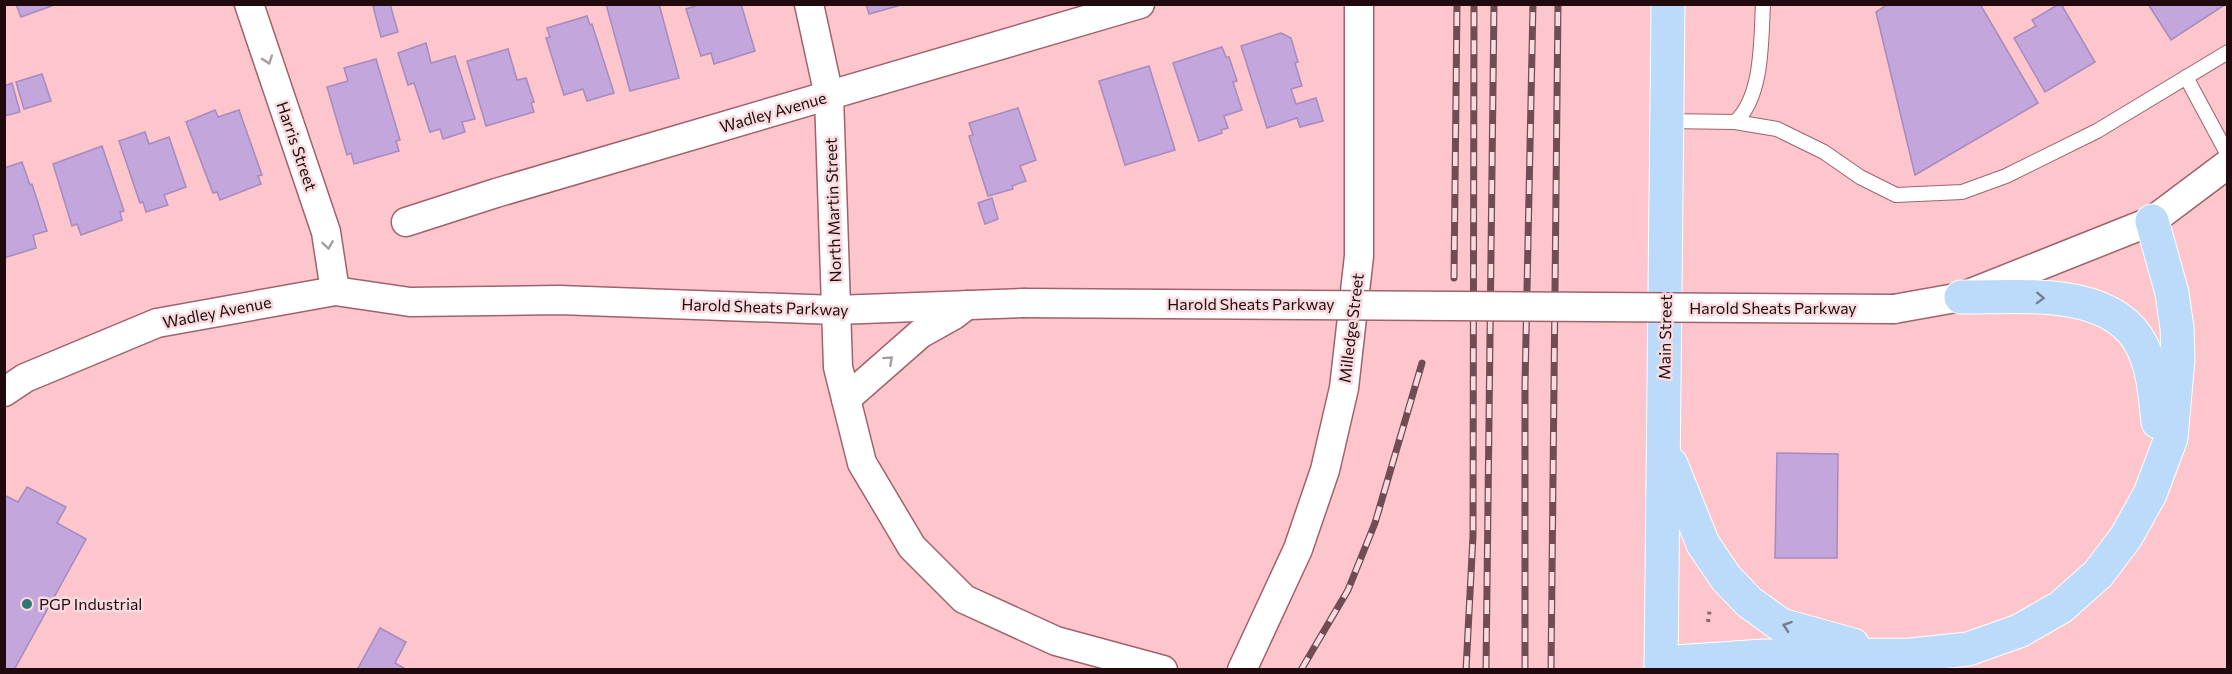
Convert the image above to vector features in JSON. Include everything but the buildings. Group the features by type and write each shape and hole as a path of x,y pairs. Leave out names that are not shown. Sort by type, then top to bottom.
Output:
{"main road":[{"name":"Main Street","path":"1661,666 1668,4"},
{"path":"1661,666 1764,656 1884,655 1968,649 2019,631 2061,607 2098,574 2126,537 2150,494 2171,438 2178,359 2177,328 2172,293 2152,221"},
{"path":"1961,297 2047,298 2088,302 2122,320 2142,345 2155,386 2162,462"},
{"path":"1664,444 1703,544 1726,578 1749,602 1781,625 1884,655"}],"street":[{"name":"Harris Street","path":"249,4 326,232 335,291"},
{"name":"North Martin Street","path":"809,4 829,96 838,367 862,463 912,547 964,599 1061,643 1163,669"},
{"name":"Wadley Avenue","path":"406,222 1140,4"},
{"name":"Milledge Street","path":"1242,669 1298,549 1325,470 1344,388 1359,256 1359,4"},
{"name":"Harold Sheats Parkway","path":"335,291 410,302 559,300 836,310 1023,303 1894,309 1961,297 2152,221 2228,164"},
{"name":"Wadley Avenue","path":"4,392 25,378 157,323 335,291"},
{"path":"846,399 920,334 967,305"},
{"path":"1061,643 1082,669"}],"lane":[{"path":"1735,122 1744,114 1751,102 1760,54 1763,4"},
{"path":"1667,122 1735,122 1777,129 1824,152 1860,177 1896,195 1962,192 2006,177 2097,131 2228,52"},
{"path":"2186,77 2228,155"}],"railway":[{"path":"1454,278 1457,4"},
{"path":"1466,670 1473,536 1474,4"},
{"path":"1486,670 1494,4"},
{"path":"1525,670 1525,385 1533,4"},
{"path":"1551,670 1558,4"},
{"path":"1301,670 1348,590 1375,523 1422,363"}],"place":[{"name":"PGP Industrial","path":"27,604"}]}
